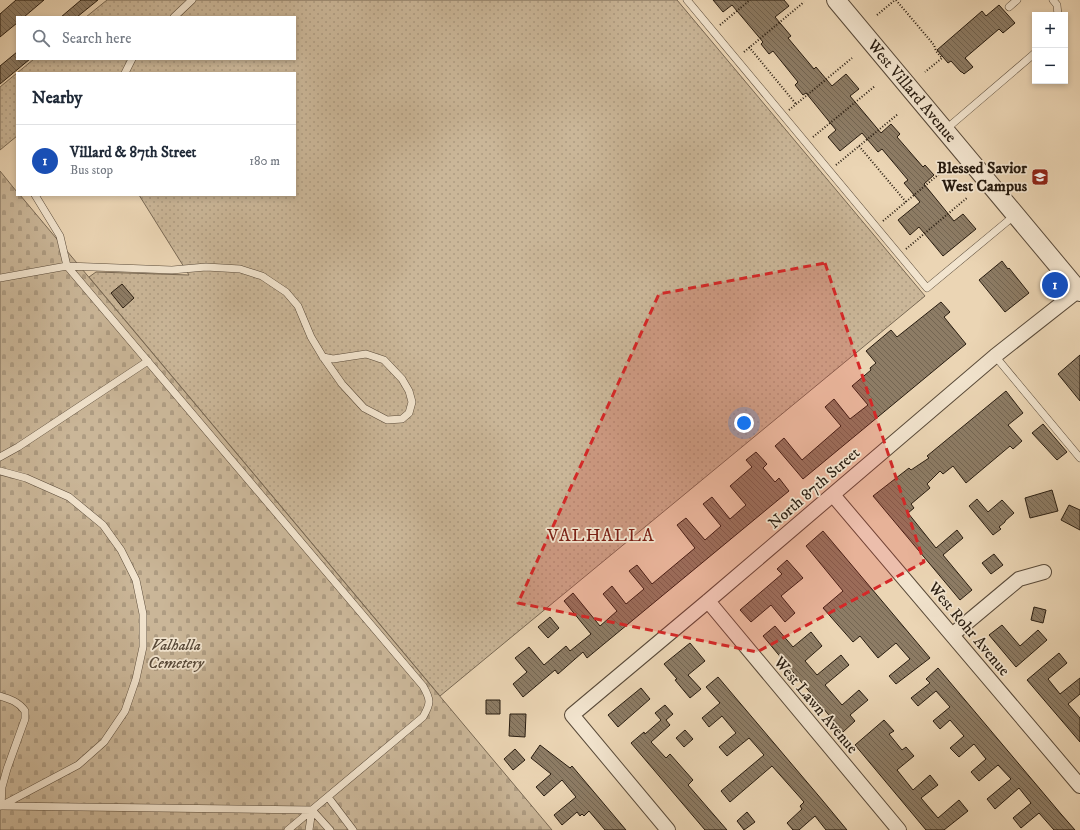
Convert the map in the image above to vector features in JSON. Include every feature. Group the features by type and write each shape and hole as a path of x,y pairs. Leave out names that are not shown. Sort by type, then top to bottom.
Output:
{"street":[{"name":"West Villard Avenue","path":"836,0 1080,290"},
{"name":"North 87th Street","path":"668,830 572,715 708,602 995,356 1080,290"},
{"name":"West Rohr Avenue","path":"833,495 1080,786"},
{"path":"952,635 1019,579 1044,572"},
{"name":"West Lawn Avenue","path":"708,602 899,830"}],"lane":[{"path":"175,16 192,0"},
{"path":"687,0 927,288 1015,214"},
{"path":"1009,7 1017,0"},
{"path":"1053,0 1057,5 1058,12"},
{"path":"945,130 1032,55"},
{"path":"125,72 131,60"},
{"path":"36,196 60,236 67,266 423,686 429,696 430,706 423,717 288,830"},
{"path":"0,278 67,266 172,270 206,267 240,269 262,276 286,292 298,306 323,357 342,384 364,408 387,420 402,419 409,413 412,402 410,391 402,379 384,360 366,354 333,359 323,357"},
{"path":"995,356 1080,458"},
{"path":"0,457 18,447 148,361"},
{"path":"0,471 26,478 69,497 103,526 121,550 136,580 143,621 143,647 136,679 125,710 104,742 78,765 0,806"},
{"path":"0,696 22,705 25,711 25,719 7,769 2,787 0,806"},
{"path":"328,797 353,830"},
{"path":"0,806 312,810 330,830"},
{"path":"309,830 312,810"}],"path":[{"path":"712,31 750,0"},
{"path":"877,15 895,0 934,45 936,51 942,58 925,72"},
{"path":"736,59 804,2"},
{"path":"749,48 796,104"},
{"path":"783,115 852,58"},
{"path":"806,143 875,86"},
{"path":"829,171 898,114"},
{"path":"859,146 906,202"},
{"path":"876,227 945,170"},
{"path":"899,255 968,197"}],"highlighted area":[{"path":"825,263 924,562 757,652 518,603 659,294"}],"green space":[{"path":"107,0 677,0 925,296 440,696 89,277 96,272 189,275 140,196 296,196 296,72 18,72 33,60 296,60 296,16 87,16"},
{"path":"16,74 16,137 0,150 0,87"},
{"name":"Valhalla Cemetery","path":"0,171 16,191 16,196 21,196 552,830 0,830"}],"building":[{"path":"16,0 44,0 25,16 16,16 16,24 0,37 0,14"},
{"path":"81,0 98,0 78,16 62,16"},
{"path":"713,0 784,0 789,6 775,17 791,36 788,38 814,69 816,67 832,86 846,74 859,89 850,96 881,133 891,124 900,134 897,137 923,167 925,165 934,175 924,184 954,221 963,214 976,229 943,256 919,227 910,235 898,220 920,202 904,183 908,180 882,149 878,152 862,133 840,151 828,137 836,130 806,93 803,95 795,85 798,82 773,51 769,54 761,44 763,42 732,5 723,12"},
{"path":"999,5 1015,23 1003,33 999,29 965,58 973,67 964,74 951,61 948,63 937,50 982,11 986,16"},
{"path":"16,53 16,60 29,60 0,84 0,66"},
{"path":"1002,261 1029,293 1005,312 979,280"},
{"path":"122,284 134,298 123,308 111,293"},
{"path":"941,302 950,312 944,317 966,344 803,479 775,446 784,438 802,460 841,426 825,407 834,399 850,419 868,405 852,386 871,370 870,368 876,363 866,351 891,330 897,337"},
{"path":"1080,355 1080,401 1058,374"},
{"path":"1006,391 1023,413 1008,425 1022,441 1013,449 1010,446 966,483 953,466 943,474 940,471 927,484 930,488 911,504 914,508 908,513 936,548 957,530 963,538 943,555 972,590 960,600 873,496 909,468 911,470 929,458 927,456"},
{"path":"1043,424 1067,452 1057,460 1032,433"},
{"path":"756,452 767,464 763,468 775,482 779,478 789,491 587,658 583,652 558,674 555,670 523,697 513,684 527,672 515,658 529,647 544,665 566,646 570,651 591,634 564,601 573,593 600,626 617,611 603,594 612,586 626,604 644,589 629,571 637,565 652,584 695,548 677,525 686,518 705,540 721,526 703,504 712,497 730,519 746,505 730,486 752,467 746,460"},
{"path":"1052,490 1058,511 1030,518 1025,498"},
{"path":"977,499 988,512 1002,500 1014,513 999,527 1001,529 993,535 969,506"},
{"path":"1069,505 1080,510 1080,530 1061,520"},
{"path":"823,531 930,658 896,684 889,676 910,659 896,643 878,658 860,636 853,642 823,608 843,591 806,546"},
{"path":"994,554 1003,565 991,574 982,563"},
{"path":"787,560 803,578 781,596 795,613 785,622 771,605 751,622 740,610 782,574 777,569"},
{"path":"1034,607 1046,610 1043,623 1031,620"},
{"path":"550,617 559,628 548,638 538,627"},
{"path":"1002,625 1020,646 1038,630 1047,640 1016,667 989,635"},
{"path":"775,626 793,647 811,632 822,646 805,661 817,675 841,655 849,665 825,685 842,705 859,690 868,700 850,715 855,721 843,732 763,636"},
{"path":"690,643 705,661 688,675 701,689 690,698 675,680 677,679 664,664"},
{"path":"1059,653 1067,663 1048,679 1060,694 1080,678 1080,694 1068,704 1080,718 1080,742 1027,680"},
{"path":"938,668 1075,830 1054,830 1039,813 1021,828 1013,818 1031,803 1019,788 995,809 987,799 1011,779 998,765 979,781 971,772 986,759 974,744 959,757 950,748 964,736 950,720 940,729 933,721 950,707 936,691 918,706 911,698 930,683 926,679"},
{"path":"718,677 847,830 826,830 815,816 799,830 793,830 787,823 802,809 800,806 804,802 772,766 730,802 721,791 764,755 749,738 727,756 719,747 736,733 722,716 709,727 702,718 720,703 706,687"},
{"path":"641,688 650,699 618,727 608,715"},
{"path":"486,700 500,700 500,714 486,714"},
{"path":"665,705 673,714 666,720 670,725 651,742 666,758 670,754 693,780 688,785 727,830 705,830 631,743 644,732 645,734 661,720 655,713"},
{"path":"510,714 526,714 525,737 509,736"},
{"path":"884,720 894,731 889,734 902,750 906,747 914,756 897,770 913,790 930,775 938,785 921,798 938,818 959,800 968,811 944,830 926,830 855,745"},
{"path":"685,730 693,739 684,747 676,738"},
{"path":"540,745 570,768 572,766 626,830 605,830 589,811 584,816 582,814 580,816 577,812 562,825 554,815 576,797 562,780 544,796 536,787 551,774 531,758"},
{"path":"515,749 525,760 513,770 504,759"},
{"path":"747,812 755,822 744,830 737,821"}],"place":[{"name":"Blessed Savior West Campus","path":"1040,177"},
{"name":"Villard & 87th Street","path":"1055,285"}],"district":[{"name":"VALHALLA","path":"601,536"}]}
